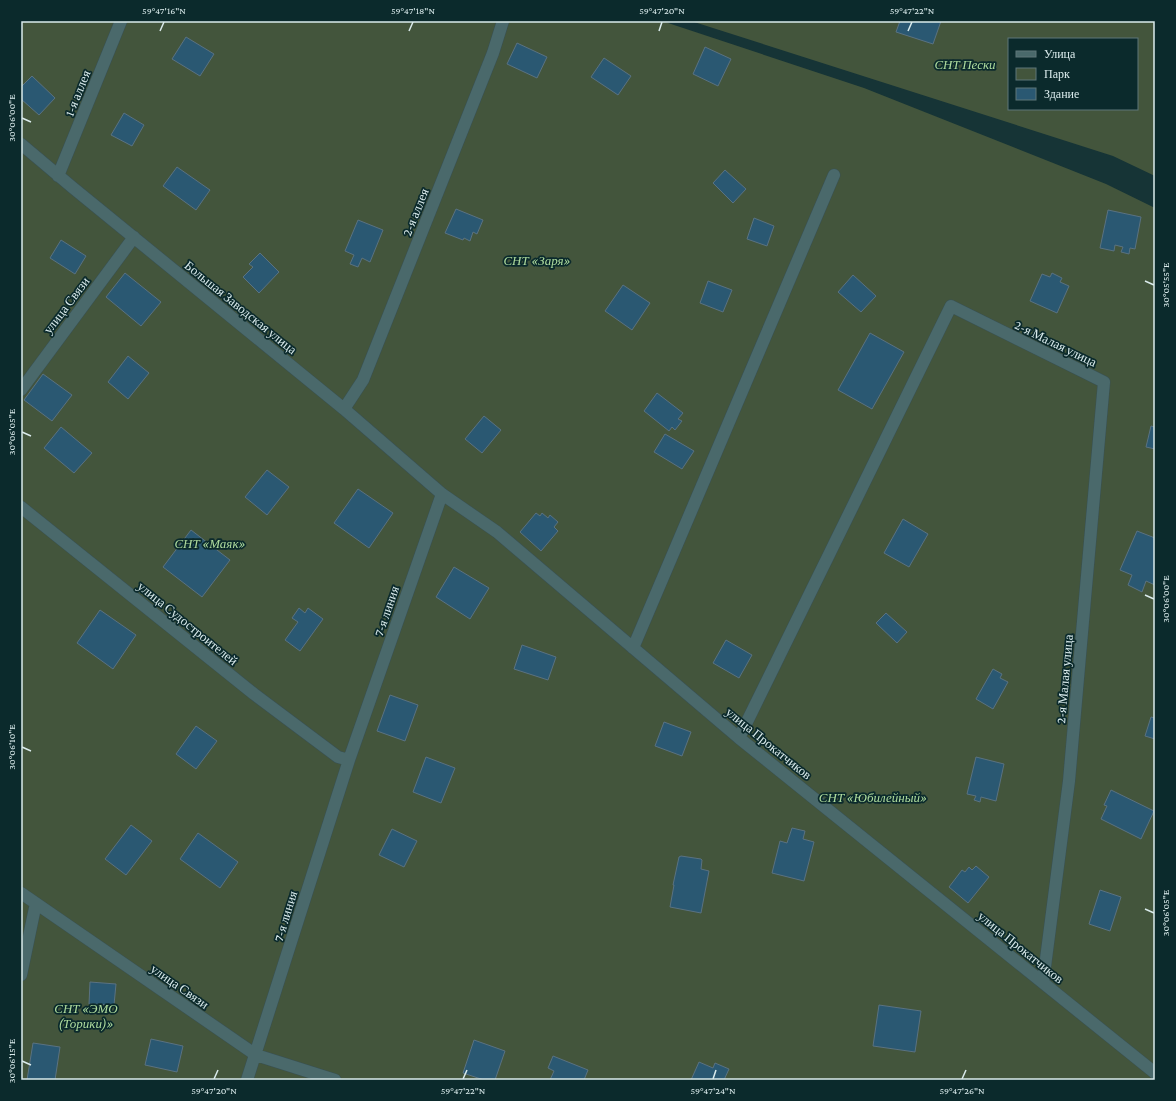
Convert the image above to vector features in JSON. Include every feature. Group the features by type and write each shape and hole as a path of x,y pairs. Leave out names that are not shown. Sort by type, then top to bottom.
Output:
{"street":[{"name":"1-я аллея","path":"58,176 121,21"},
{"name":"2-я аллея","path":"344,409 363,380 493,53 503,21"},
{"name":"Большая Заводская улица","path":"21,144 58,176 344,409 442,494"},
{"path":"633,648 834,175"},
{"name":"улица Связи","path":"21,390 134,237"},
{"name":"2-я Малая улица","path":"739,738 951,306 1104,382 1069,781 1043,982"},
{"name":"улица Прокатчиков","path":"442,494 497,532 739,738 1155,1073"},
{"name":"7-я линия","path":"248,1080 345,758 442,494"},
{"name":"улица Судостроителей","path":"21,507 254,694 338,757 345,758"},
{"name":"улица Связи","path":"21,893 256,1055 335,1080"},
{"path":"21,975 36,903"}],"green space":[{"path":"21,21 662,21 864,88 1106,184 1155,208 1155,1080 21,1080"},
{"name":"СНТ Пески","path":"691,21 1155,21 1155,176 1113,156"}],"building":[{"path":"900,21 941,21 933,44 896,32"},
{"path":"186,37 214,54 200,76 172,59"},
{"path":"517,43 547,57 537,78 507,64"},
{"path":"705,47 731,59 718,86 693,74"},
{"path":"604,58 631,76 618,95 591,77"},
{"path":"32,76 55,98 39,115 21,99 21,87"},
{"path":"124,113 144,125 132,146 111,135"},
{"path":"177,167 210,190 196,210 163,186"},
{"path":"725,170 746,189 733,203 713,183"},
{"path":"456,209 483,220 477,234 473,232 470,241 445,233"},
{"path":"1108,210 1141,217 1135,249 1130,248 1129,254 1121,252 1123,247 1115,245 1114,251 1100,248"},
{"path":"754,218 774,226 767,246 747,239"},
{"path":"358,220 383,230 370,262 362,258 358,267 350,264 354,255 345,251"},
{"path":"61,240 86,256 75,274 50,258"},
{"path":"260,253 279,272 259,293 243,277 253,267 249,264"},
{"path":"125,273 161,302 141,326 106,297"},
{"path":"1052,273 1062,278 1060,282 1069,286 1057,313 1030,301 1042,274 1050,277"},
{"path":"853,275 876,296 861,312 838,292"},
{"path":"708,281 732,290 723,312 700,303"},
{"path":"623,285 650,303 632,330 605,311"},
{"path":"870,333 904,352 872,409 838,390"},
{"path":"128,356 149,373 128,399 108,382"},
{"path":"43,374 72,395 52,421 24,400"},
{"path":"657,393 683,413 678,419 682,421 675,430 672,427 669,431 644,411"},
{"path":"484,416 501,430 482,453 465,439"},
{"path":"1151,426 1155,427 1155,449 1146,447"},
{"path":"61,427 92,453 74,473 44,448"},
{"path":"665,434 694,451 682,469 654,452"},
{"path":"267,470 289,487 267,515 245,497"},
{"path":"358,489 393,513 369,548 334,523"},
{"path":"536,513 540,516 542,513 548,518 550,515 558,522 554,527 558,531 541,551 520,532"},
{"path":"903,519 928,534 909,567 884,553"},
{"path":"191,530 230,560 202,597 163,567"},
{"path":"1137,531 1155,538 1155,585 1146,581 1142,592 1128,585 1132,575 1120,570"},
{"path":"454,567 489,588 470,619 436,597"},
{"path":"299,608 305,613 308,608 323,619 300,651 285,640 298,622 292,618"},
{"path":"100,610 136,635 113,669 77,643"},
{"path":"886,613 907,632 897,643 876,623"},
{"path":"726,640 752,655 739,678 713,663"},
{"path":"522,645 556,657 548,680 514,669"},
{"path":"993,669 1002,674 1000,678 1008,682 993,709 976,699"},
{"path":"390,695 418,705 405,741 377,731"},
{"path":"1151,717 1155,718 1155,739 1145,736"},
{"path":"664,722 691,732 682,756 655,746"},
{"path":"196,726 217,741 196,769 176,754"},
{"path":"426,757 455,768 441,803 413,792"},
{"path":"976,757 1004,764 996,801 981,797 980,802 974,800 976,796 967,794"},
{"path":"1111,790 1154,811 1141,839 1101,819 1107,806 1104,805"},
{"path":"131,825 152,841 126,875 105,859"},
{"path":"792,828 805,831 803,839 814,842 804,881 772,873 780,841 787,843"},
{"path":"392,829 417,841 404,867 379,855"},
{"path":"198,833 238,862 220,888 180,859"},
{"path":"679,857 701,859 701,869 709,871 701,913 670,907"},
{"path":"976,866 989,877 968,903 949,887 962,870 965,872 969,867 972,870"},
{"path":"1100,890 1121,897 1110,931 1089,924"},
{"path":"90,982 116,984 114,1005 89,1004"},
{"path":"879,1005 921,1011 915,1052 873,1046"},
{"path":"151,1039 183,1046 177,1072 145,1065"},
{"path":"474,1040 505,1051 495,1080 484,1080 463,1073"},
{"path":"33,1043 60,1047 55,1080 27,1080"},
{"path":"553,1056 588,1070 584,1080 550,1080 554,1071 548,1068"},
{"path":"699,1062 713,1068 715,1063 729,1069 724,1080 691,1080"}],"park label":[{"name":"СНТ «Заря»","path":"537,260"},
{"name":"СНТ «Маяк»","path":"210,543"},
{"name":"СНТ «Юбилейный»","path":"873,797"},
{"name":"СНТ «ЭМО (Торики)»","path":"86,1016"}]}
